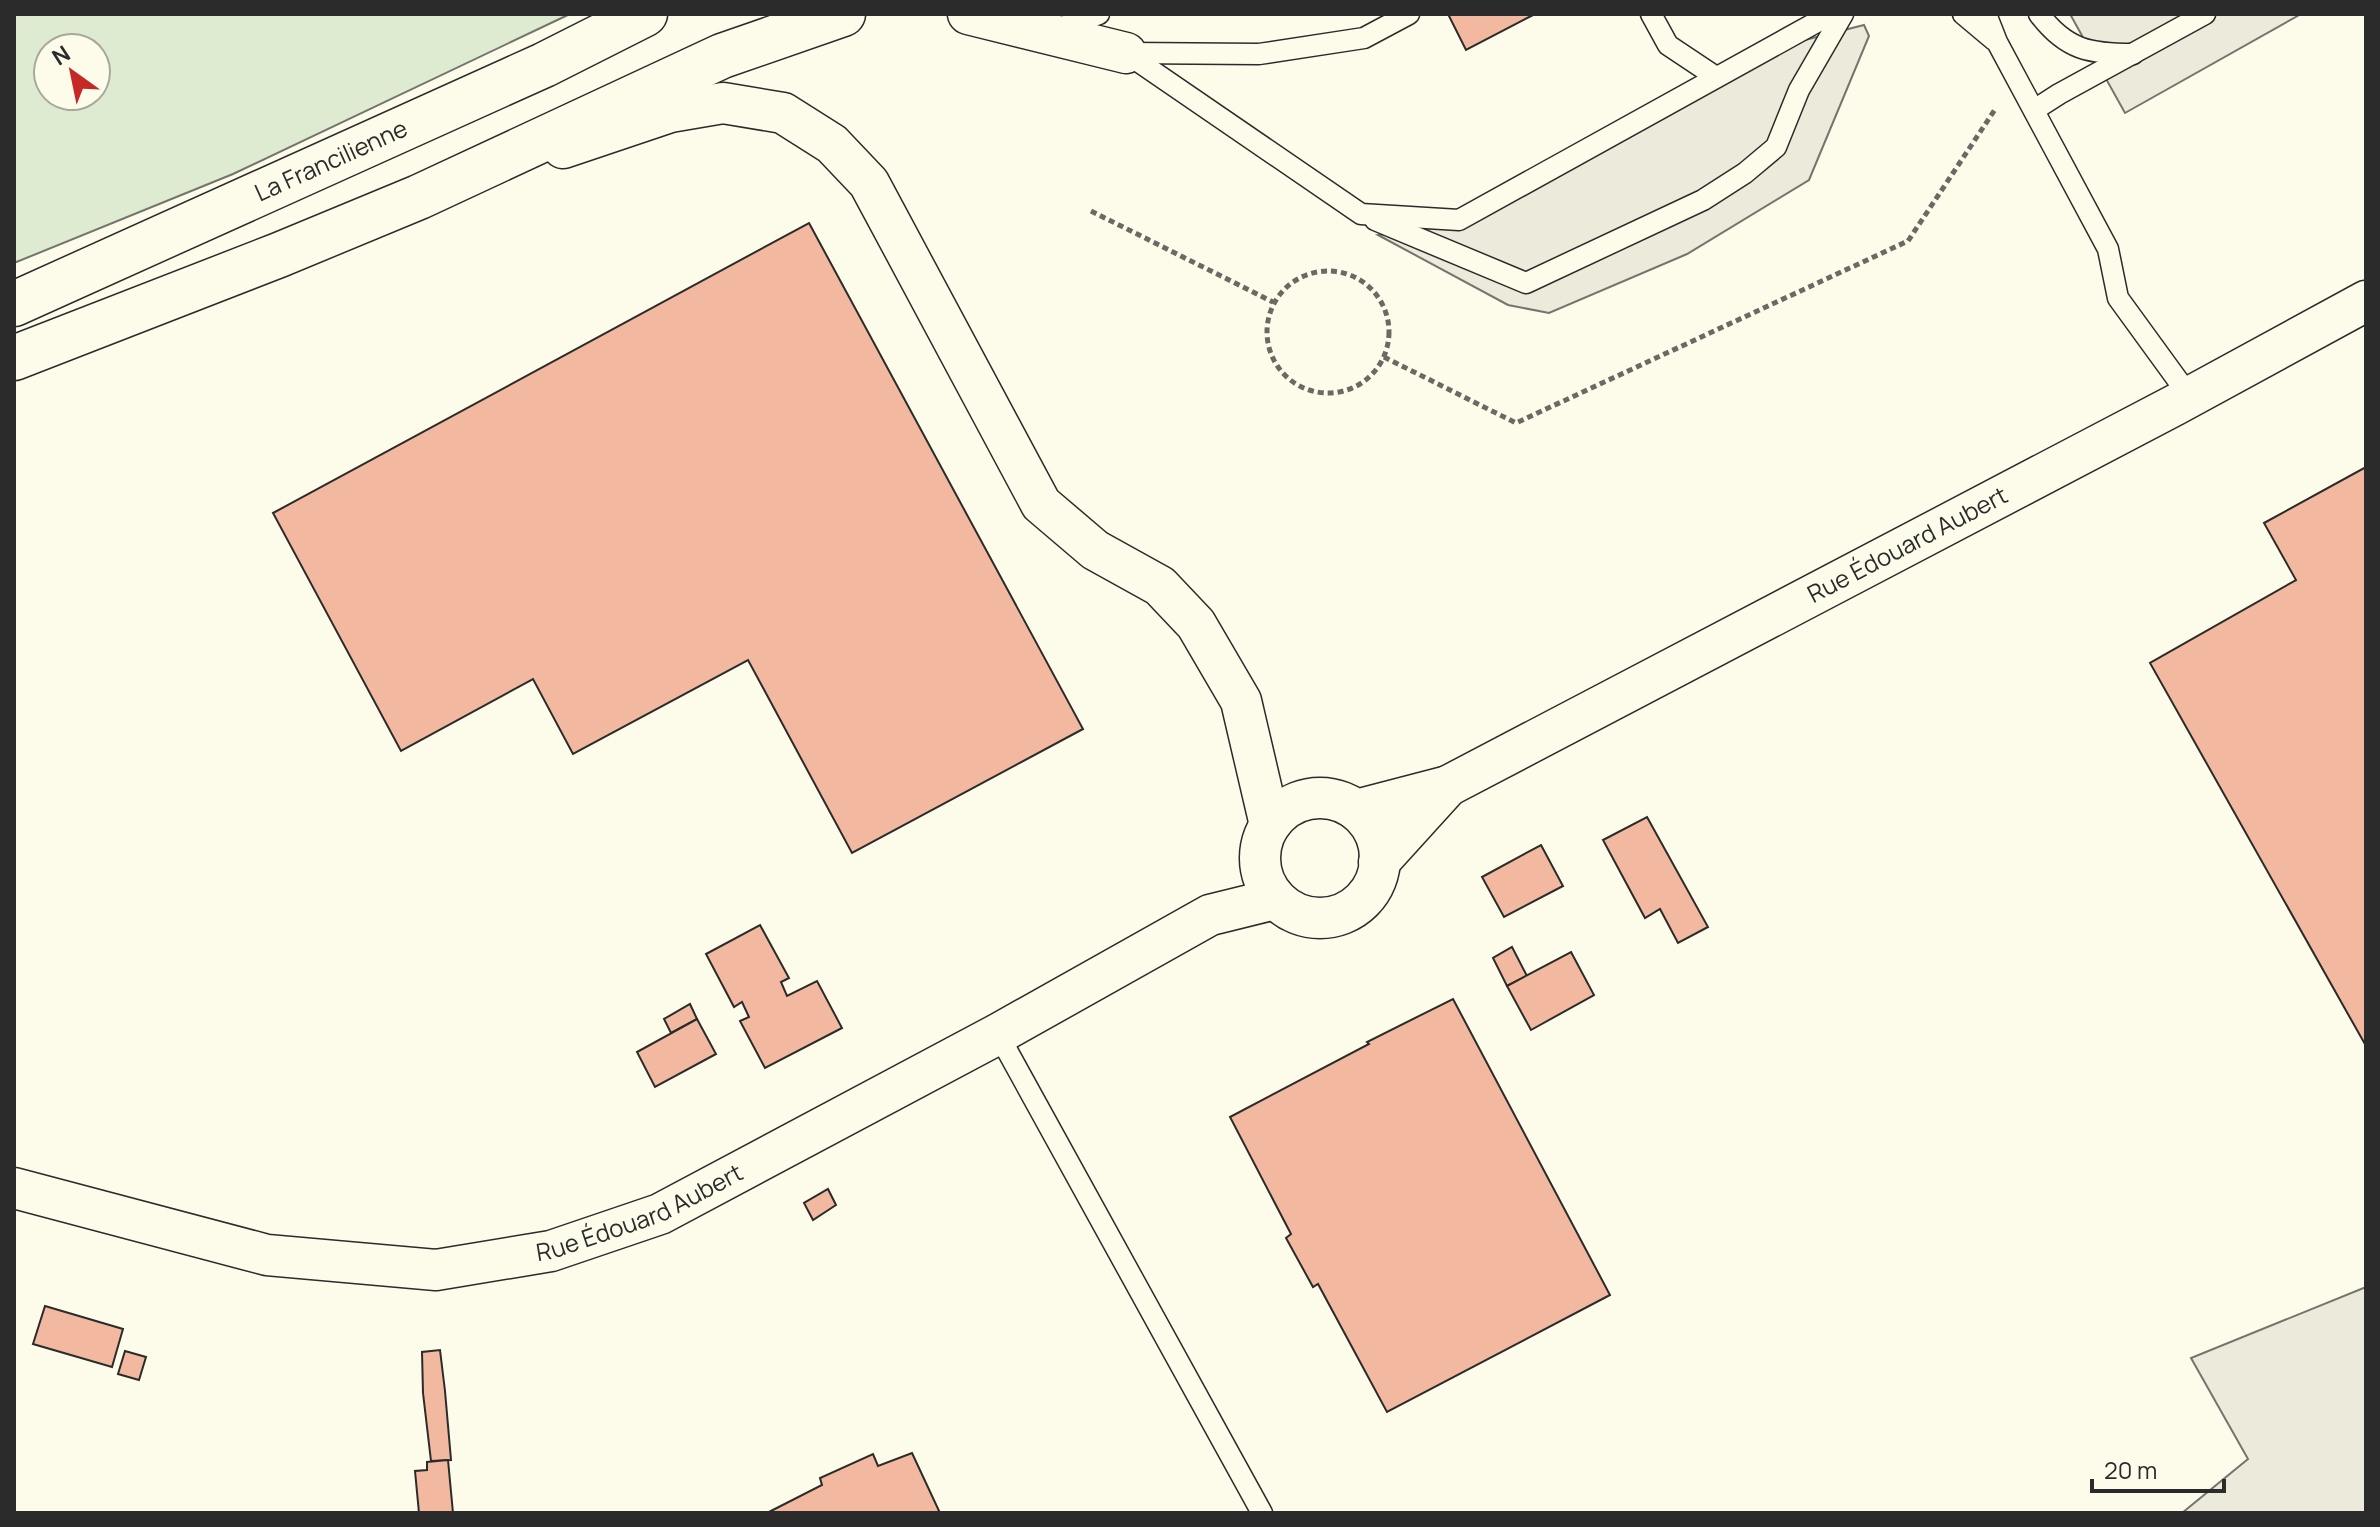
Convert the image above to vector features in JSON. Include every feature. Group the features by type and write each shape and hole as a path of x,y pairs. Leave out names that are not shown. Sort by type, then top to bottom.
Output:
{"highway":[{"name":"La Francilienne","path":"14,304 544,65 645,14"},
{"path":"14,358 419,197 722,56 843,14"}],"street":[{"path":"968,14 1126,53"},
{"path":"419,197 670,112 723,103 783,113 832,144 869,183 1041,504 1095,550 1160,586 1196,624 1241,701 1265,834 1260,863 1264,882 1275,899 1291,911 1310,917 1330,917 1349,910 1364,898 1375,881 1379,862 1378,842 1369,824 1356,810 1339,801 1319,798 1300,801 1283,811 1265,834"},
{"name":"Rue Édouard Aubert","path":"1356,810 1448,786 2190,397 2366,301"},
{"name":"Rue Édouard Aubert","path":"1379,862 1448,786"},
{"name":"Rue Édouard Aubert","path":"1210,915 1265,834"},
{"name":"Rue Édouard Aubert","path":"14,1188 267,1255 436,1270 551,1251 660,1214 998,1034 1210,915 1275,899"}],"lane":[{"path":"1046,33 1099,14"},
{"path":"1126,53 1259,54 1364,38 1409,14"},
{"path":"1651,14 1668,45 1716,77"},
{"path":"1963,14 1997,42"},
{"path":"1986,14 1997,42 2108,249 2118,298 2190,397"},
{"path":"2039,14 2049,27 2073,46 2108,54 2134,54"},
{"path":"2034,110 2205,14"},
{"path":"1126,53 1361,214 1526,283 1703,200 1766,156 1776,147 1833,15"},
{"path":"1361,214 1459,220 1833,15"},
{"path":"998,1034 1262,1513"}],"path":[{"path":"1384,357 1516,423 1908,241 2018,79"},
{"path":"1091,211 1273,302"},
{"path":"1324,270 1345,272 1364,282 1379,297 1387,316 1390,337 1384,357 1373,374 1358,386 1339,393 1319,393 1300,388 1284,376 1272,360 1266,342 1266,321 1273,302 1286,286 1304,275 1324,270"}],"green space":[{"path":"14,14 570,14 233,174 14,263"}],"shaded area":[{"path":"2070,14 2301,14 2125,113"},
{"path":"1864,25 1869,36 1809,180 1687,254 1549,313 1508,305 1378,235 1472,223 1797,42"},
{"path":"2366,1287 2366,1513 2182,1513 2248,1459 2191,1358"}],"building":[{"path":"1448,14 1535,14 1466,50"},
{"path":"809,223 1083,729 852,853 748,660 573,754 533,679 401,751 273,513"},
{"path":"2366,467 2366,1046 2150,663 2296,580 2264,523"},
{"path":"1647,817 1708,927 1678,943 1660,909 1645,918 1603,840"},
{"path":"1541,845 1563,886 1504,917 1482,877"},
{"path":"760,925 789,978 781,982 787,996 817,981 842,1028 765,1068 740,1021 749,1017 742,1002 734,1007 706,954"},
{"path":"1512,947 1527,976 1507,986 1493,958"},
{"path":"1571,952 1594,995 1531,1030 1507,986"},
{"path":"1453,999 1610,1295 1387,1412 1318,1284 1313,1287 1286,1238 1291,1234 1230,1117"},
{"path":"690,1004 697,1019 671,1033 664,1019"},
{"path":"697,1019 716,1054 655,1087 637,1052"},
{"path":"828,1189 836,1205 813,1220 804,1203"},
{"path":"45,1306 123,1329 112,1367 33,1344"},
{"path":"440,1350 451,1460 431,1461 422,1352"},
{"path":"125,1351 146,1357 139,1380 118,1374"},
{"path":"912,1453 940,1513 767,1513 822,1485 820,1478 873,1454 878,1466"},
{"path":"448,1460 453,1513 419,1513 415,1471 427,1470 427,1462"}]}
